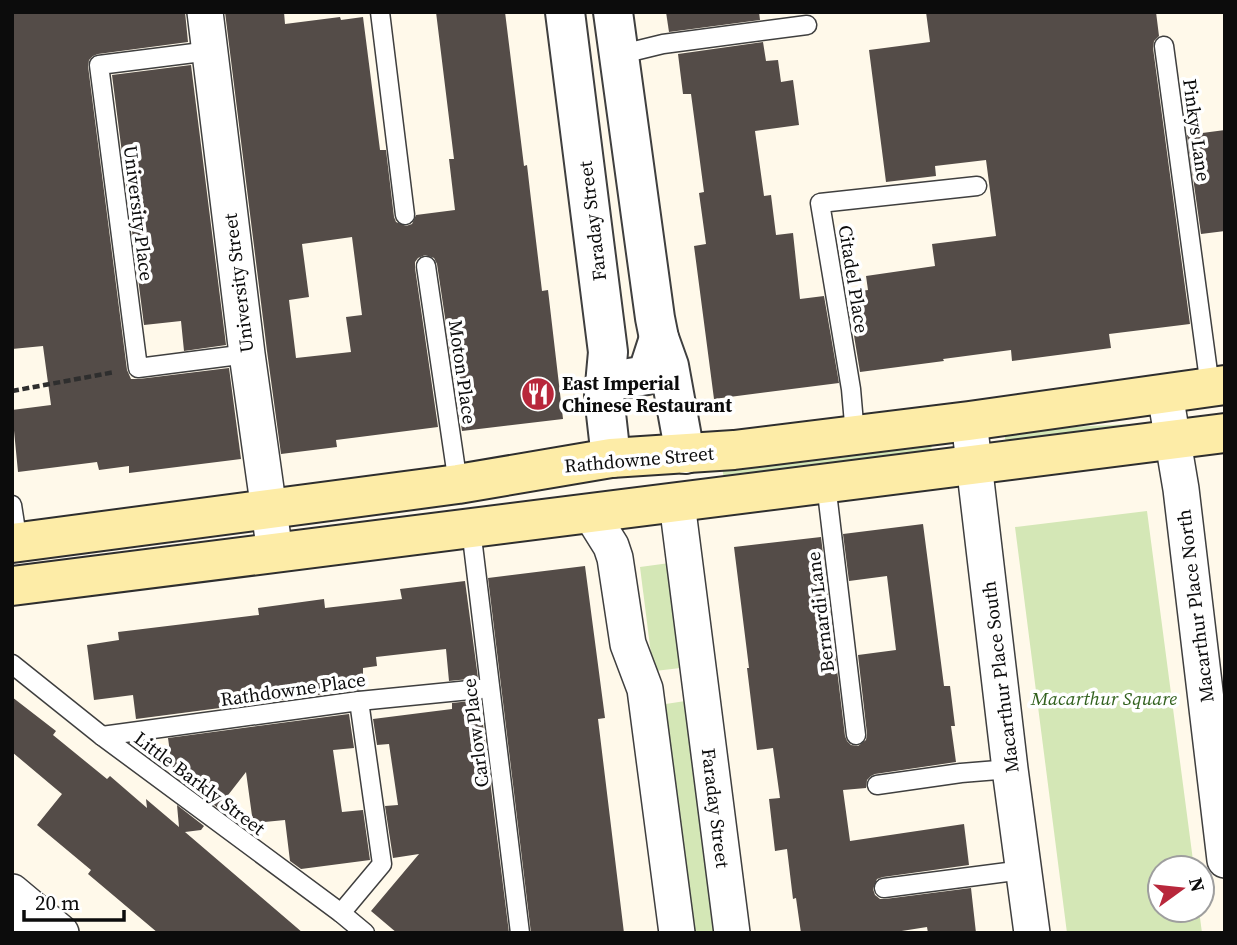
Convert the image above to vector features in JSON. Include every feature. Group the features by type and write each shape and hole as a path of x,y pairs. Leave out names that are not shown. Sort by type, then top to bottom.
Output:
{"main road":[{"name":"Rathdowne Street","path":"15,543 458,484 611,458 734,450 969,421 1217,386"},
{"path":"12,586 1225,433"},
{"path":"611,458 661,489 677,503"},
{"path":"458,484 471,529"}],"street":[{"name":"University Street","path":"205,12 247,354 275,554"},
{"name":"Faraday Street","path":"565,12 608,352 604,396 611,458"},
{"path":"613,12 659,338 669,366 685,454"},
{"path":"572,60 618,55"},
{"path":"606,382 647,375 659,338"},
{"name":"Macarthur Place North","path":"1165,394 1181,489 1225,860"},
{"name":"Macarthur Place South","path":"969,421 1032,933"},
{"name":"Faraday Street","path":"677,503 732,933"},
{"path":"591,514 611,546 615,558 628,644 645,689 677,933"},
{"path":"645,689 701,682"},
{"path":"12,892 61,933"},
{"path":"12,926 20,933"}],"lane":[{"path":"380,12 405,215"},
{"path":"618,55 663,44 807,25"},
{"name":"Pinkys Lane","path":"1164,46 1205,345 1217,386"},
{"name":"University Place","path":"138,368 99,65 210,51"},
{"name":"Citadel Place","path":"855,435 851,389 820,203 977,186"},
{"name":"Moton Place","path":"426,266 458,484"},
{"path":"138,368 247,354"},
{"name":"Bernardi Lane","path":"826,484 856,735"},
{"path":"12,505 15,543"},
{"name":"Carlow Place","path":"471,529 520,933"},
{"name":"Little Barkly Street","path":"12,664 102,736 365,933"},
{"name":"Rathdowne Place","path":"102,736 359,701 490,688"},
{"path":"341,913 382,864 359,701"},
{"path":"877,785 1010,769"},
{"path":"884,888 1023,870"}],"path":[{"path":"12,391 138,368"}],"green space":[{"path":"1130,424 1130,428 1009,443 1005,439 1009,430"},
{"path":"928,441 932,445 931,450 925,452 724,479 722,467"},
{"name":"Macarthur Square","path":"1147,511 1192,854 1146,854 1146,924 1201,924 1202,933 1067,933 1015,527"},
{"path":"677,562 689,667 655,671 640,567"},
{"path":"692,700 724,933 687,933 659,705"}],"building":[{"path":"12,12 185,12 188,42 98,54 89,60 88,66 127,370 131,379 139,379 229,368 241,459 129,473 129,466 99,470 97,462 18,472 12,410 51,405 43,346 12,349"},
{"path":"225,12 284,12 285,24 363,17 380,150 386,150 394,217 396,222 406,226 412,224 416,215 455,210 449,159 454,159 436,12 505,12 542,291 548,290 563,419 462,431 437,264 434,258 425,255 418,258 415,268 438,427 336,440 337,447 281,454","holes":["352,237 362,315 346,317 351,352 296,358 289,300 309,297 302,244"]},
{"path":"666,12 759,12 760,20 669,32"},
{"path":"926,12 1156,12 1159,36 1154,41 1153,48 1190,324 1109,334 1111,348 1012,361 1011,350 860,372 847,293 868,290 866,276 935,266 932,244 996,236 986,160 935,166 936,176 886,182 869,50 930,42"},
{"path":"763,42 766,61 778,60 781,82 793,80 799,125 755,131 764,196 771,195 776,235 793,233 800,299 824,296 839,383 714,399 694,246 706,244 699,193 704,192 691,94 683,94 678,54"},
{"path":"191,65 226,345 184,351 181,321 144,325 112,75"},
{"path":"1225,130 1225,231 1201,234 1187,135"},
{"path":"923,524 944,686 950,686 955,726 951,726 956,762 875,774 867,780 866,788 843,790 850,841 964,824 969,865 883,877 877,879 873,889 875,895 885,899 971,888 976,933 928,933 927,927 889,933 801,933 796,898 793,899 787,849 775,851 769,799 780,798 773,748 757,750 734,547 821,537 845,736 851,745 858,746 866,740 867,734 858,655 896,650 887,576 849,581 843,534"},
{"path":"585,566 605,718 598,719 624,933 531,933 488,578"},
{"path":"465,581 478,678 449,681 446,649 376,657 377,666 363,668 363,689 136,719 133,695 94,700 87,645 119,640 118,632 259,615 258,608 324,599 325,608 402,599 400,589"},
{"path":"12,697 56,731 53,735 107,779 110,776 147,808 146,799 179,827 177,805 204,826 201,830 185,832 303,933 158,933 88,874 91,870 37,825 62,794 12,752"},
{"path":"480,700 509,933 397,933 371,911 419,854 393,858 385,806 398,805 389,744 377,745 373,719 452,709 452,703"},
{"path":"349,714 354,748 333,750 342,812 363,810 370,860 301,869 290,861 285,820 253,823 246,772 218,808 173,774 168,738"}],"place":[{"name":"East Imperial Chinese Restaurant","path":"538,394"}]}
